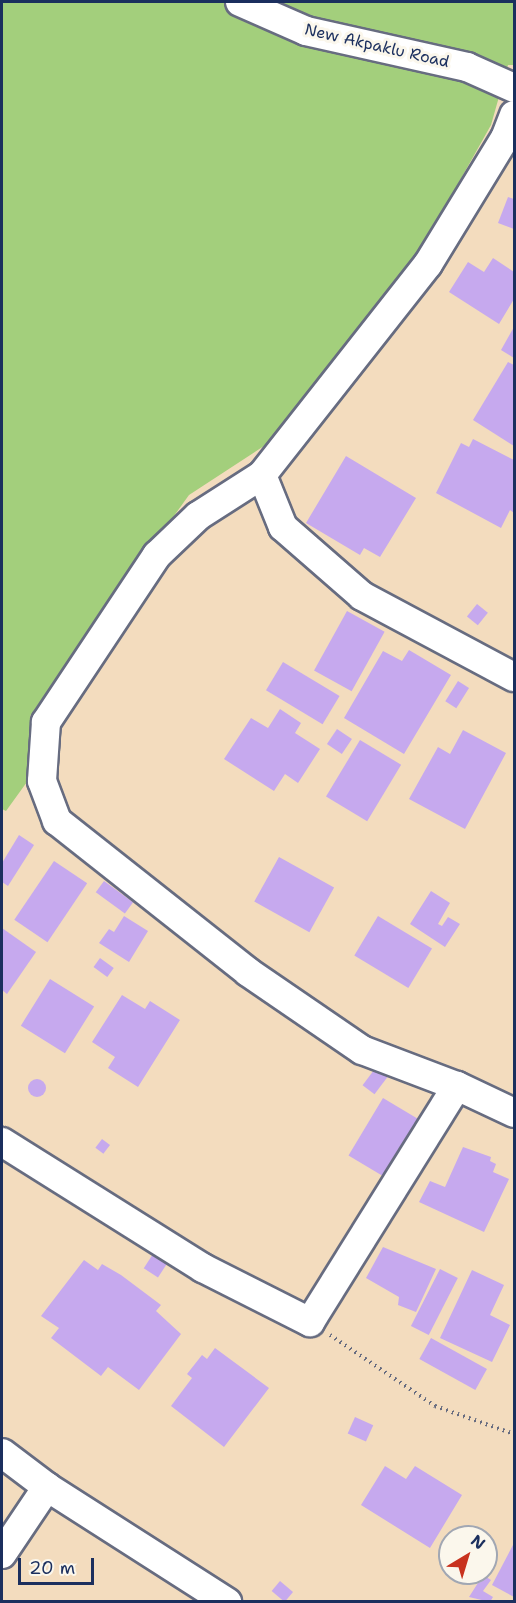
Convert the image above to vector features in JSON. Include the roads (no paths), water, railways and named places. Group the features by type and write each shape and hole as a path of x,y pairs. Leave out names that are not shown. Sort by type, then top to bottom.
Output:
{"street":[{"name":"New Akpaklu Road","path":"240,2 306,31 468,67 514,88"},
{"path":"514,115 505,138 428,264 262,475 198,516 157,555 46,722 42,781 57,821 248,972 362,1050 458,1086 514,1113"},
{"path":"262,475 283,527 362,596 511,668"},
{"path":"2,1142 203,1268 310,1322 458,1086"},
{"path":"2,1453 46,1487 226,1602"},
{"path":"2,1554 46,1487"}]}
